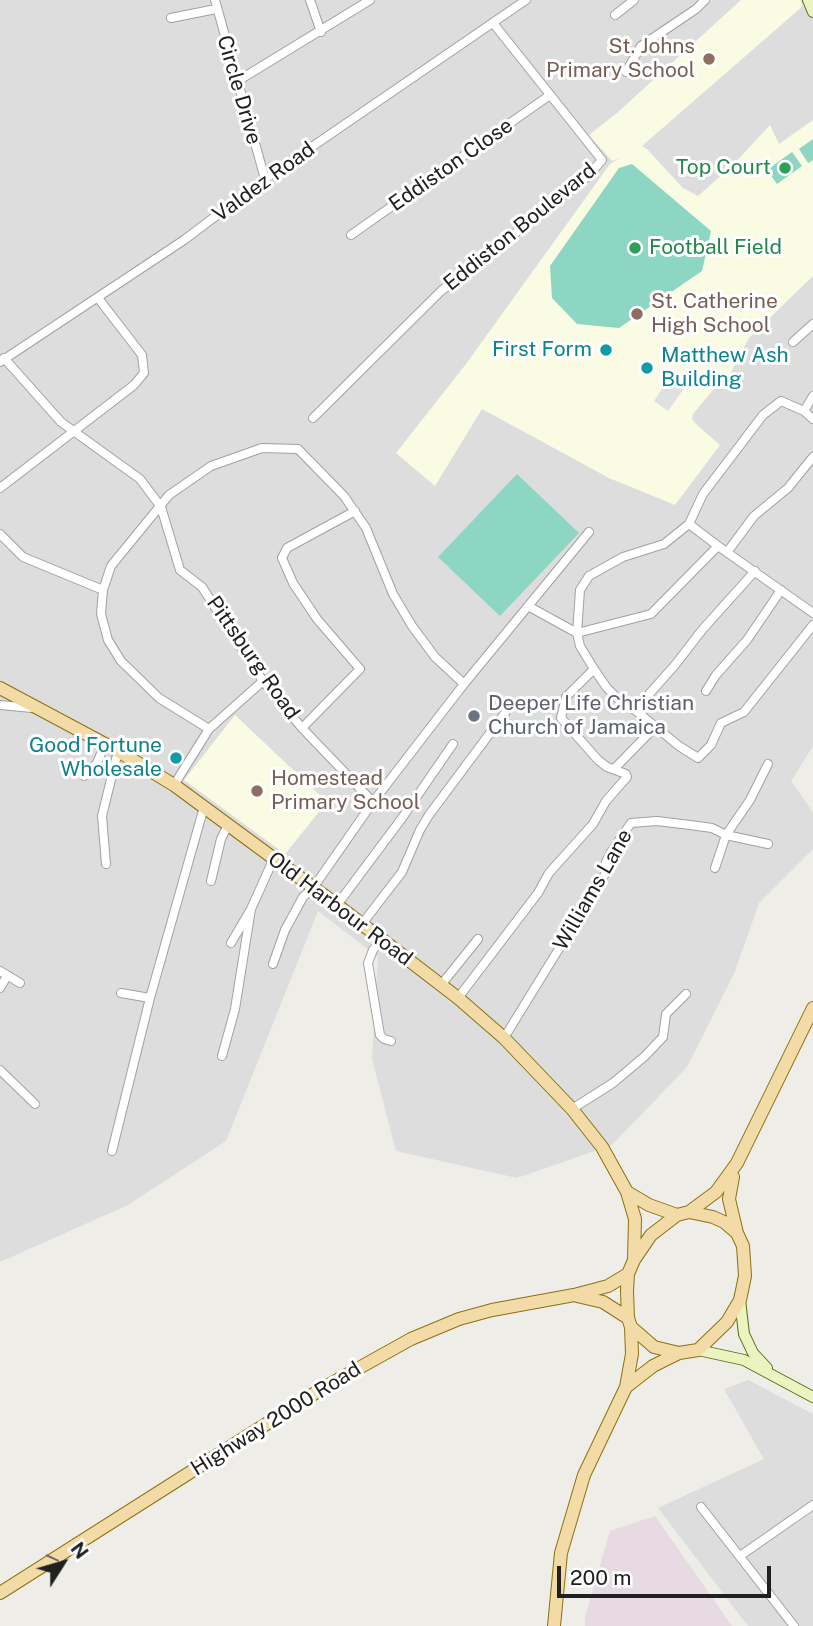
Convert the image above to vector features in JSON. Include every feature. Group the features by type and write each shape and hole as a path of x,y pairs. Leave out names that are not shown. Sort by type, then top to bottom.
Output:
{"main road":[{"path":"808,0 813,12"},
{"name":"Old Harbour Road","path":"1,691 118,751 174,785 362,924 458,998 504,1038 572,1109 602,1147 627,1192 636,1228 634,1260"},
{"path":"554,1626 561,1553 572,1513 584,1475 626,1387 632,1354 626,1300 628,1274 634,1260 653,1233 716,1192 737,1163 813,1008"},
{"path":"698,1350 727,1322 744,1288 746,1265 730,1206 729,1191 737,1163"},
{"path":"627,1192 649,1205 713,1217 737,1233"},
{"name":"Highway 2000 Road","path":"0,1592 323,1388 390,1349 470,1316 608,1286 628,1274"},
{"name":"Highway 2000 Road","path":"574,1295 604,1302 630,1322"},
{"path":"740,1300 742,1325 747,1342 753,1353 776,1377"},
{"path":"630,1322 654,1347 679,1353"},
{"path":"626,1387 653,1366 679,1353 698,1350 744,1360 813,1397"}],"street":[{"path":"310,0 321,32"},
{"path":"236,82 370,0"},
{"name":"Valdez Road","path":"2,360 184,240 265,179 526,0"},
{"path":"615,15 634,0"},
{"path":"626,72 641,46 686,17 705,0"},
{"path":"171,18 216,4"},
{"name":"Circle Drive","path":"216,4 265,179"},
{"name":"Eddiston Boulevard","path":"313,418 441,291 587,177 602,160 493,23"},
{"name":"Eddiston Close","path":"352,234 550,95"},
{"path":"0,488 134,385 144,373 142,355 98,298"},
{"path":"793,342 813,324"},
{"name":"Pittsburg Road","path":"2,360 75,432 140,479 161,507 180,570 202,587 264,681 302,727 373,802"},
{"path":"804,411 813,396"},
{"path":"813,419 804,411 781,401 764,415 703,494 689,524 664,544 623,557 589,576 580,590 578,633 580,646 607,688 624,705 635,710 698,758 711,745 721,723 744,712 813,625"},
{"path":"209,729 159,698 121,661 108,640 101,614 103,590 111,566 169,495 211,466 262,448 298,449 344,496 366,528 393,594 412,626 435,657 464,684"},
{"path":"728,551 754,516 788,488 813,457"},
{"path":"302,727 360,669 305,601 282,558 287,548 355,511"},
{"path":"689,524 813,613"},
{"path":"273,964 285,930 303,897 313,888 373,802 464,684 589,532"},
{"path":"0,534 23,557 103,590"},
{"path":"528,606 578,633 651,614 718,546"},
{"path":"635,710 755,571"},
{"path":"706,691 716,675 747,640 781,590"},
{"path":"458,998 538,893 549,873 593,824 606,801 627,777 598,760 561,718 566,697 594,669"},
{"path":"174,785 209,729 264,681"},
{"path":"0,705 38,709"},
{"path":"362,924 402,872 429,815 505,713"},
{"path":"615,768 655,727"},
{"path":"84,776 97,763 105,744"},
{"path":"337,905 453,744"},
{"path":"106,864 102,816 118,751"},
{"path":"715,868 726,835 750,800 768,764"},
{"path":"112,1151 150,999 204,807"},
{"name":"Williams Lane","path":"504,1038 605,874 606,862 631,822 649,821 712,828 726,835"},
{"path":"211,881 221,838 228,825"},
{"path":"726,835 768,844"},
{"path":"231,943 251,909 274,858"},
{"path":"222,1056 234,1009 251,909"},
{"path":"441,985 478,939"},
{"path":"382,940 373,950 368,963 380,1035 391,1041"},
{"path":"0,988 4,973 20,983"},
{"path":"121,993 150,999"},
{"path":"572,1109 613,1083 645,1056 663,1037 666,1014 685,994"},
{"path":"0,1070 35,1104"},
{"path":"740,1556 813,1505"},
{"path":"701,1507 794,1626"}],"shaded area":[{"path":"0,0 813,0 813,746 791,781 813,812 813,849 759,903 734,974 687,1067 612,1145 517,1178 396,1151 372,1059 378,957 318,911 226,1141 128,1205 0,1262"},
{"name":"St. Catherine High School","path":"741,0 800,0 803,6 642,146 683,188 698,196 733,165 770,125 779,144 813,120 813,276 749,338 730,374 693,414 692,419 697,425 720,445 675,505 609,478 482,409 435,486 396,453 466,364 610,164 620,158 612,161 589,135"},
{"path":"672,374 687,384 668,411 654,401"},
{"name":"Homestead Primary School","path":"235,715 327,802 285,854 184,780"},
{"path":"748,1380 813,1414 813,1626 748,1626 658,1508 764,1459 724,1389"},
{"path":"655,1516 732,1626 585,1626 585,1617 610,1531"}],"green space":[{"path":"813,139 813,160 808,163 799,149"},
{"name":"Top Court","path":"792,152 802,166 777,184 767,170"},
{"name":"Football Field","path":"632,164 711,231 702,271 619,328 577,324 552,298 550,266 619,168"},
{"path":"517,474 579,533 500,616 438,557"}],"railway":[{"path":"46,1555 61,1562"}],"place":[{"name":"St. Johns Primary School","path":"709,59"},
{"name":"Top Court","path":"785,168"},
{"name":"Football Field","path":"635,248"},
{"name":"St. Catherine High School","path":"637,314"},
{"name":"First Form","path":"606,350"},
{"name":"Matthew Ash Building","path":"647,368"},
{"name":"Deeper Life Christian Church of Jamaica","path":"474,716"},
{"name":"Good Fortune Wholesale","path":"176,758"},
{"name":"Homestead Primary School","path":"257,791"}]}
